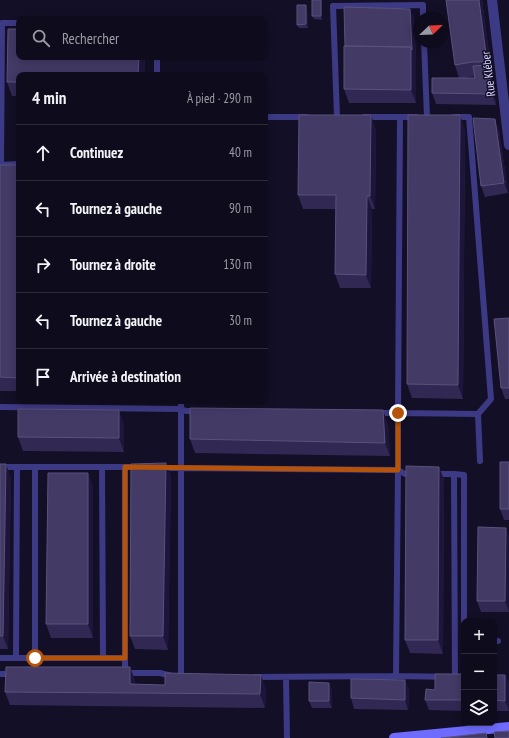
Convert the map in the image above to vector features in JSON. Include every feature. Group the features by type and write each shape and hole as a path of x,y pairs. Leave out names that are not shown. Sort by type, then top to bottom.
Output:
{"main road":[{"path":"394,738 509,727"}],"street":[{"name":"Rue Kléber","path":"492,0 509,145"}],"lane":[{"path":"337,117 333,6 423,5 423,12"},
{"path":"16,23 1,24 1,165 16,164"},
{"path":"424,48 428,117"},
{"path":"157,60 157,72"},
{"path":"268,117 315,117"},
{"path":"330,117 345,117"},
{"path":"361,117 434,117"},
{"path":"396,676 400,117"},
{"path":"448,117 469,117 491,400 478,414 480,461"},
{"path":"0,407 43,404 202,411"},
{"path":"125,467 125,658 121,673 160,673 183,678 181,404"},
{"path":"374,413 478,414"},
{"path":"0,467 149,468"},
{"path":"16,658 17,467"},
{"path":"35,467 35,658"},
{"path":"102,467 102,658"},
{"path":"157,468 398,470 404,474 419,474"},
{"path":"433,474 464,475 464,618"},
{"path":"246,678 396,676 457,677 454,474"},
{"path":"0,658 125,658"},
{"path":"0,674 16,674"},
{"path":"286,677 287,738"}],"building":[{"path":"312,0 321,0 321,16 312,16"},
{"path":"446,0 479,0 487,62 472,62 455,65 449,12 448,12"},
{"path":"297,5 306,5 306,24 297,25"},
{"path":"344,7 410,9 412,50 411,47 345,46"},
{"path":"8,29 16,29 16,60 139,60 138,72 16,72 16,82 7,82"},
{"path":"344,46 411,47 411,90 344,89"},
{"path":"488,65 492,94 432,93 432,78 475,78 473,66"},
{"path":"299,115 371,115 370,196 367,196 366,275 335,274 336,195 298,195"},
{"path":"408,115 460,115 458,385 407,384"},
{"path":"473,118 495,119 504,183 481,186"},
{"path":"0,165 16,165 16,378 0,377"},
{"path":"509,318 509,388 501,388 494,319"},
{"path":"190,408 383,410 385,443 190,439"},
{"path":"18,409 119,410 119,438 18,437"},
{"path":"500,462 509,462 509,509 500,509"},
{"path":"166,463 163,636 130,636 131,464"},
{"path":"0,464 6,464 3,636 0,636"},
{"path":"406,466 439,467 438,640 405,640"},
{"path":"48,473 88,473 88,624 46,624"},
{"path":"478,527 506,528 505,601 477,601"},
{"path":"6,667 130,667 130,684 165,685 165,673 261,675 260,694 5,692"},
{"path":"435,674 461,674 461,700 425,700 426,689 435,690"},
{"path":"497,675 505,675 505,701 497,700"},
{"path":"351,679 405,680 405,700 351,698"},
{"path":"309,682 329,683 329,701 309,701"},
{"path":"509,731 509,738 495,738 494,732"},
{"path":"486,733 487,738 441,738"}],"route":[{"path":"35,658 125,658 125,467 398,470 398,413"}]}
